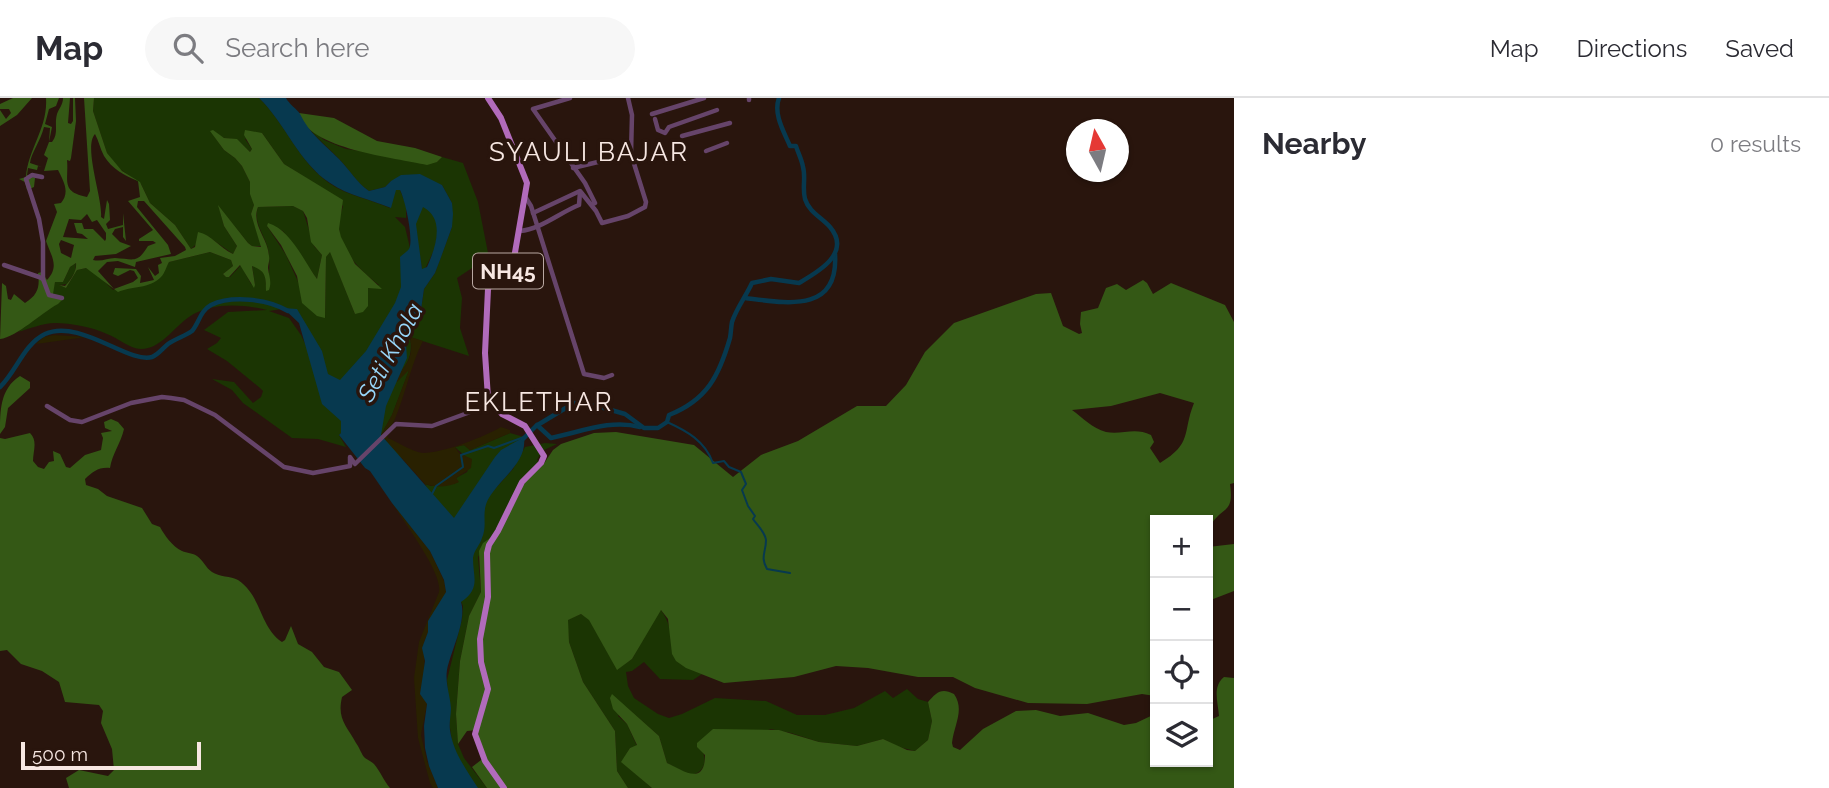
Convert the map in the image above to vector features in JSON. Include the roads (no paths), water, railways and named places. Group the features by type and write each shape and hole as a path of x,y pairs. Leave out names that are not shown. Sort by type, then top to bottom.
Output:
{"main road":[{"name":"NH45","path":"488,98 501,118 527,180 513,264 505,274 493,281 488,289 485,364 488,398 492,404"},
{"path":"492,404 502,414 525,426 543,452 543,461 522,482 486,553 488,597 480,639 481,662 488,689 475,734 485,761 504,788"}],"street":[{"path":"570,98 533,109 585,183 595,203 592,204"},
{"path":"580,191 592,204 602,223 628,216 645,207 646,201 631,154 632,115 628,98"},
{"path":"704,98 653,117 658,130 665,133 669,127 717,110"},
{"path":"682,136 730,123"},
{"path":"706,151 727,143"},
{"path":"573,168 631,154"},
{"path":"42,177 32,176 26,179 39,219 43,242 43,279 49,295 62,298"},
{"path":"533,213 580,191"},
{"path":"520,231 537,227 579,205 580,191"},
{"path":"526,198 584,374 604,378 612,375"},
{"path":"4,265 43,279"},
{"path":"47,406 70,420 82,422 131,402 156,397 184,400 215,415 289,469 322,473 350,466 350,457 354,464 399,423 432,426 492,404"}],"water":[{"name":"Seti Khola","path":"259,98 286,98 312,133 369,191 385,187 401,175 420,174 442,185 452,203 452,227 435,273 424,289 421,310 413,321 406,344 407,358 386,406 381,435 454,518 501,450 524,437 519,460 486,505 484,532 473,558 474,587 461,602 462,618 447,670 450,727 454,746 478,788 438,788 425,748 427,704 420,694 425,661 422,648 428,632 428,621 446,592 444,580 430,551 370,471 339,435 341,421 322,404 299,323 283,308 297,309 322,351 328,374 340,380 366,351 395,303 401,287 400,257 410,244 410,229 404,202 400,190 396,190 391,208 330,183 309,165","holes":["423,207 430,212 437,235 427,267 422,269 416,224"]}],"waterway":[{"path":"523,439 536,426 574,403 625,414 644,428 658,428 667,422 669,415 693,402 710,385 726,352 734,317 752,283 771,279 799,283 830,261 837,245 836,236 807,204 802,164 796,146 790,146 780,123 777,110 779,98"},
{"path":"745,298 793,302 819,296 828,287 834,273 835,254"},
{"path":"0,387 31,344 45,334 73,332 130,354 152,357 168,344 192,331 204,310 211,305 239,299 270,304 288,311"},
{"path":"667,422 694,438 710,455 713,463 724,461 729,467 741,472 746,484 742,490 755,516 753,519 765,537 765,565 767,569 790,573"},
{"path":"537,425 551,438 607,425 640,427"},
{"path":"431,496 436,486 463,467 461,455 488,446 494,448 524,437"}],"district":[{"name":"SYAULI BAJAR","path":"589,152"},
{"name":"EKLETHAR","path":"539,402"}]}
